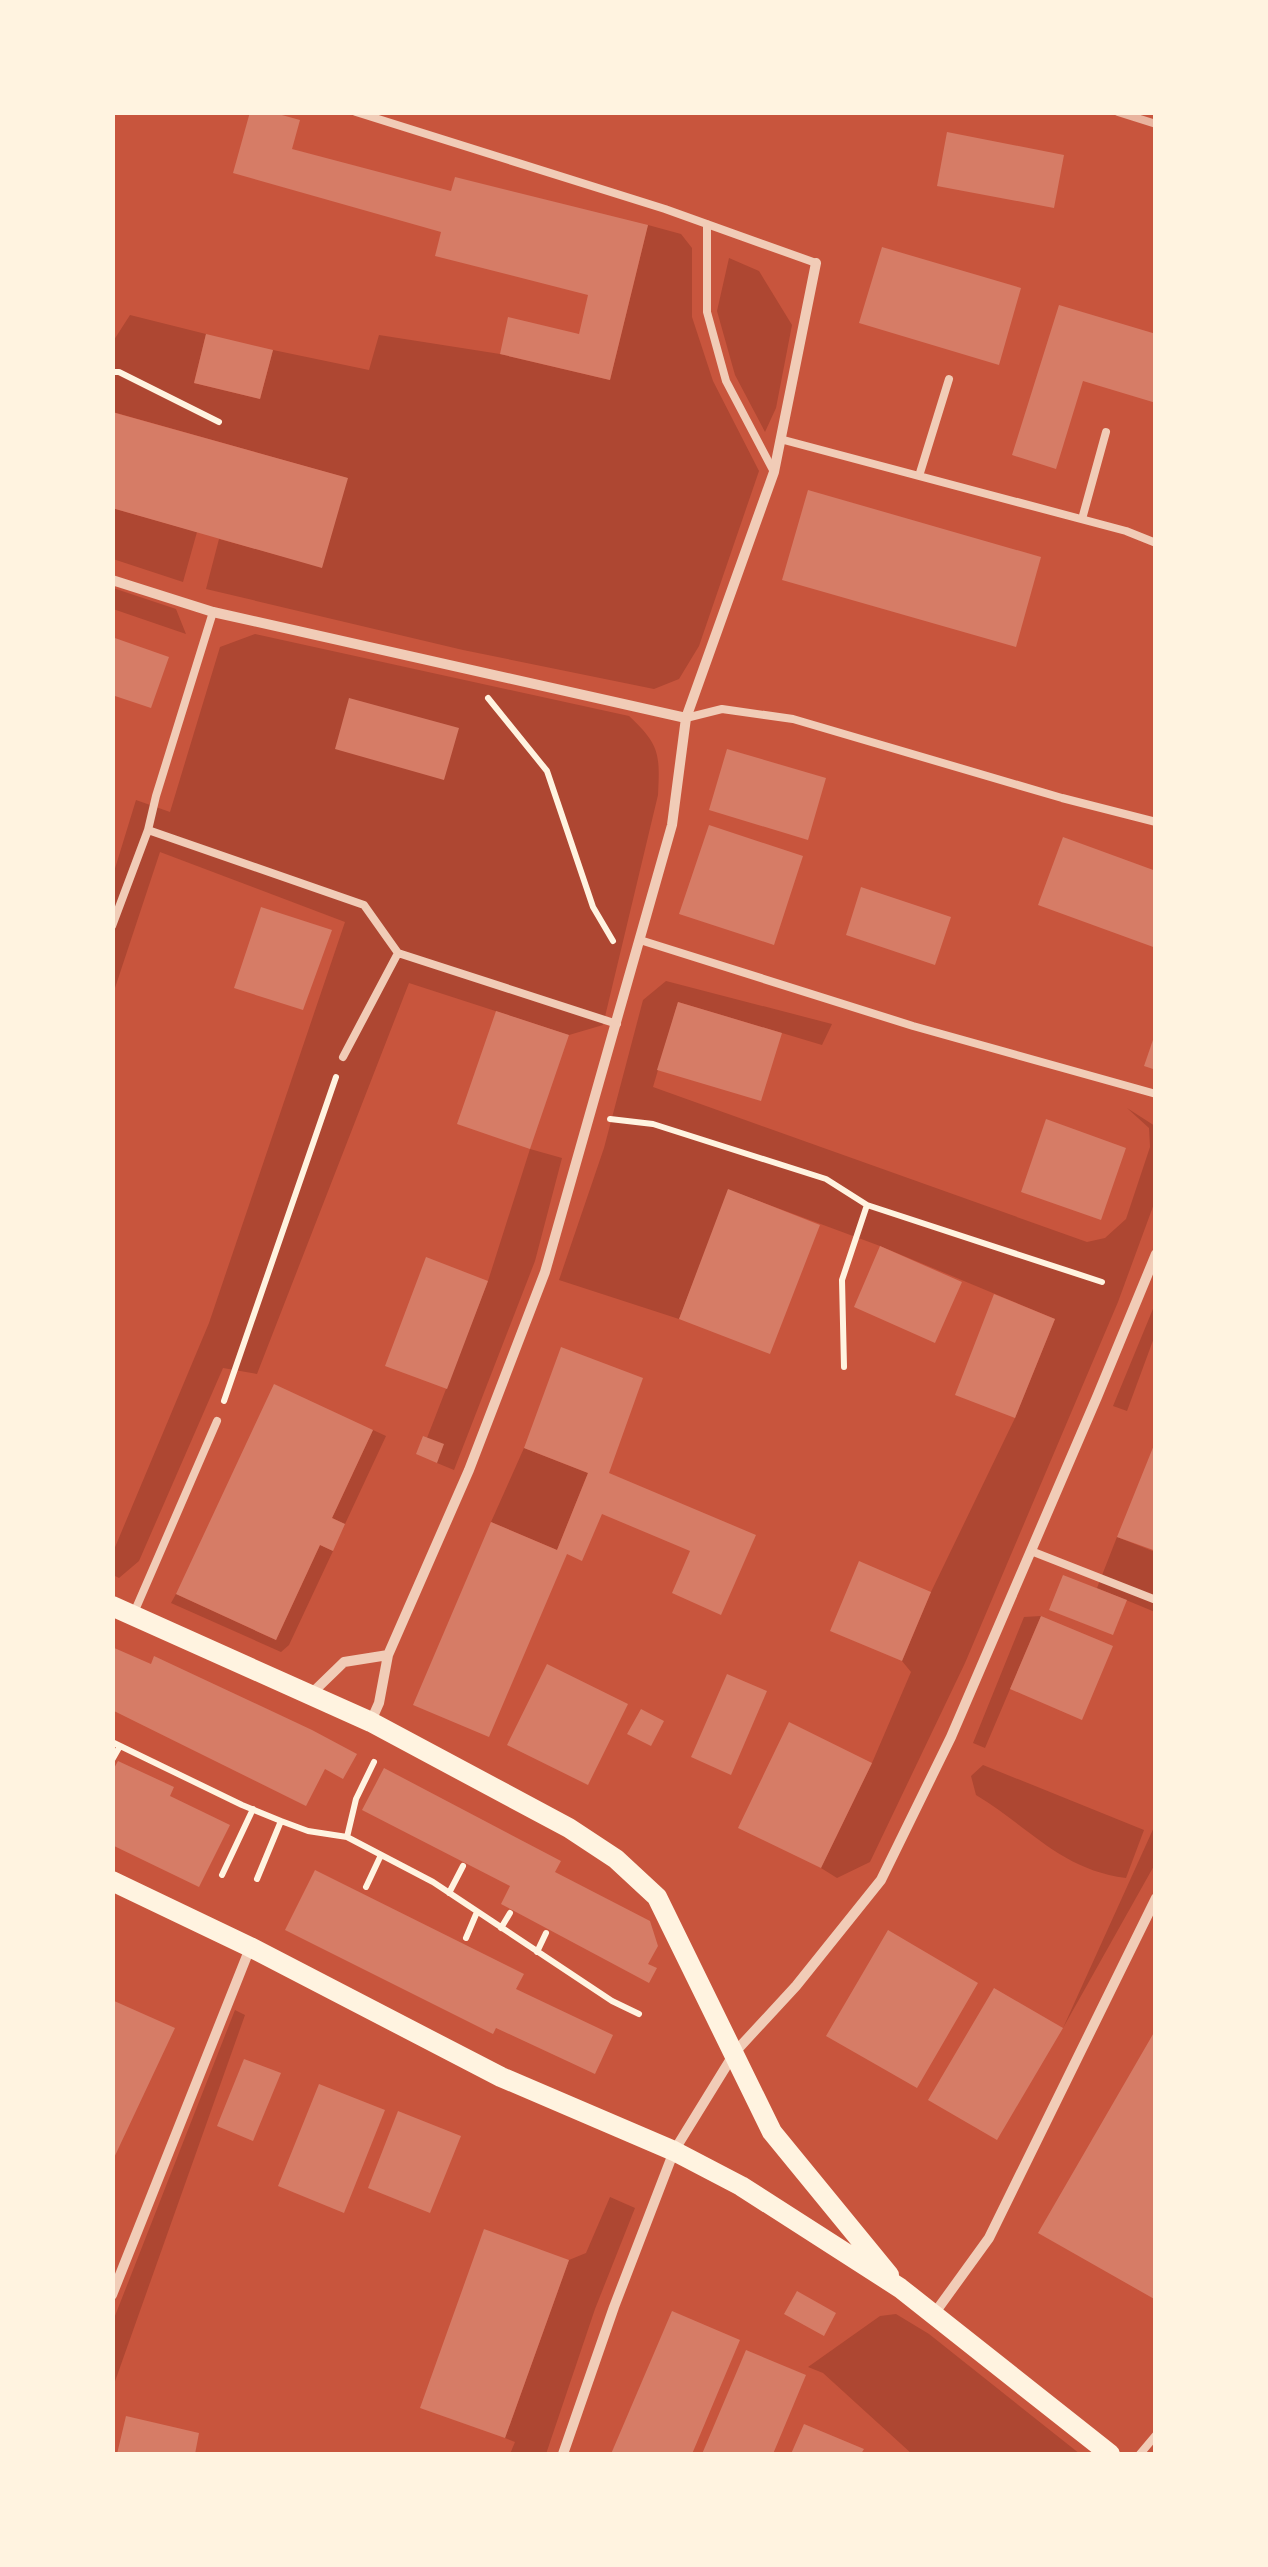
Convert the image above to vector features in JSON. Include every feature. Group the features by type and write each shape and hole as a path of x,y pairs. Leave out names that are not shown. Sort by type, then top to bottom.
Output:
{"main road":[{"path":"112,1606 371,1722 569,1828 616,1860 657,1897 772,2132 900,2288"},
{"path":"112,1882 250,1947 501,2077 674,2152 741,2186 900,2288 1110,2454"}],"street":[{"path":"371,1722 388,1655 469,1470 538,1290 591,1117 672,825 686,718 774,472 816,263"},
{"path":"112,580 213,612 686,718"},
{"path":"562,2454 674,2152 735,2052 796,1986 881,1880 951,1737 1156,1254"},
{"path":"310,1695 344,1662 388,1655"},
{"path":"934,2314 990,2238 1156,1898"},
{"path":"112,2295 250,1947"}],"lane":[{"path":"356,112 665,209 816,263"},
{"path":"706,224 706,312 726,381 774,472"},
{"path":"920,476 949,379"},
{"path":"1082,519 1106,432"},
{"path":"780,438 1156,542"},
{"path":"112,926 148,830 213,612"},
{"path":"686,718 722,709 793,719 1156,822"},
{"path":"148,830 364,905 398,953 617,1024"},
{"path":"640,940 913,1026 1156,1094"},
{"path":"343,1058 398,953"},
{"path":"133,1615 217,1421"},
{"path":"1031,1551 1156,1600"},
{"path":"1140,2454 1156,2434"}],"path":[{"path":"112,372 220,422"},
{"path":"462,667 548,771 593,907 632,973"},
{"path":"217,1421 343,1058"},
{"path":"591,1117 654,1124 826,1179 867,1205 1102,1282"},
{"path":"844,1367 842,1280 867,1205"},
{"path":"112,1760 116,1744 282,1821 308,1831 347,1836 449,1893 612,2002 639,2014"},
{"path":"347,1836 356,1799 374,1762"},
{"path":"222,1875 253,1809"},
{"path":"256,1879 282,1821"},
{"path":"366,1887 381,1855"},
{"path":"449,1893 463,1866"},
{"path":"466,1938 477,1912"},
{"path":"502,1928 510,1912"},
{"path":"537,1952 546,1933"}],"shaded area":[{"path":"648,225 681,234 692,248 692,317 713,381 759,471 699,646 679,679 654,689 463,650 206,589 219,539 322,567 347,478 113,412 112,343 130,315 206,334 194,383 260,399 273,350 369,370 379,335 500,354 610,380"},
{"path":"729,258 759,271 792,325 776,408 765,432 735,375 717,311"},
{"path":"112,508 197,532 183,582 113,559"},
{"path":"113,588 176,609 186,634 113,609"},
{"path":"255,634 629,716 656,751 658,795 603,1025 569,1035 409,983 257,1374 223,1368 139,1561 119,1578 113,1575 113,1552 209,1323 345,922 160,852 113,994 113,875 136,800 170,812 220,647"},
{"path":"666,981 832,1024 822,1045 678,1002 653,1087 1087,1242 1105,1238 1126,1219 1150,1147 1149,1128 1127,1108 1155,1126 1155,1201 1118,1302 965,1663 870,1862 837,1878 821,1868 911,1672 902,1661 931,1592 1015,1418 1055,1319 880,1246 729,1190 679,1319 559,1280 604,1148 643,1000"},
{"path":"530,1149 562,1158 535,1261 454,1470 437,1463 427,1438 488,1281"},
{"path":"1155,1304 1155,1335 1127,1411 1113,1406"},
{"path":"373,1430 386,1436 345,1524 332,1518"},
{"path":"524,1448 588,1473 557,1550 491,1522"},
{"path":"1117,1537 1155,1552 1155,1612 1097,1588"},
{"path":"320,1545 333,1551 289,1645 281,1652 171,1603 176,1594 276,1640"},
{"path":"1041,1616 985,1748 973,1743 1024,1617"},
{"path":"983,1765 1144,1830 1126,1878 1082,1866 976,1795 971,1776"},
{"path":"1155,1825 1155,1864 1063,2028"},
{"path":"235,2010 245,2015 113,2387 113,2321"},
{"path":"610,2197 635,2208 595,2309 546,2454 510,2454 515,2442 505,2438 569,2260 586,2253"},
{"path":"896,2314 929,2334 1080,2454 912,2454 823,2373 808,2367 880,2316"}],"building":[{"path":"250,112 271,112 300,120 292,149 451,191 455,177 648,225 610,380 500,354 508,317 579,334 588,295 435,256 441,232 233,173"},
{"path":"947,132 1064,155 1054,208 937,186"},
{"path":"882,247 1021,288 999,365 859,323"},
{"path":"1059,305 1156,334 1156,403 1083,381 1056,469 1012,455"},
{"path":"206,334 273,350 260,399 194,383"},
{"path":"112,412 348,478 322,568 112,508"},
{"path":"808,490 1041,557 1016,647 782,580"},
{"path":"112,637 169,657 151,708 112,695"},
{"path":"349,698 459,728 444,780 335,749"},
{"path":"727,749 826,778 808,840 709,810"},
{"path":"709,825 803,856 774,945 679,914"},
{"path":"1063,837 1156,871 1156,948 1038,905"},
{"path":"861,887 951,917 935,965 846,935"},
{"path":"261,907 332,930 303,1010 234,988"},
{"path":"678,1002 782,1033 761,1101 657,1070"},
{"path":"496,1011 569,1035 530,1149 457,1124"},
{"path":"1156,1034 1156,1070 1144,1066"},
{"path":"1046,1119 1126,1148 1101,1220 1021,1192"},
{"path":"728,1189 820,1225 770,1354 679,1319"},
{"path":"880,1246 962,1282 935,1343 854,1307"},
{"path":"426,1257 488,1281 447,1389 385,1366"},
{"path":"994,1294 1055,1319 1015,1418 955,1395"},
{"path":"561,1347 643,1378 609,1473 756,1535 721,1615 672,1593 690,1551 602,1514 582,1561 567,1554 489,1737 413,1705 491,1522 557,1550 588,1473 524,1448"},
{"path":"274,1384 373,1430 332,1518 345,1524 333,1551 320,1545 276,1640 176,1594"},
{"path":"423,1436 444,1444 437,1463 416,1454"},
{"path":"1156,1440 1156,1551 1117,1537"},
{"path":"859,1561 931,1592 902,1661 830,1631"},
{"path":"1063,1575 1127,1600 1113,1635 1049,1610"},
{"path":"1041,1616 1113,1646 1082,1720 1010,1689"},
{"path":"112,1647 151,1664 154,1656 357,1754 343,1779 325,1769 306,1806 112,1710"},
{"path":"547,1664 628,1704 588,1785 507,1745"},
{"path":"727,1674 767,1691 731,1775 691,1757"},
{"path":"641,1709 664,1721 651,1746 627,1734"},
{"path":"789,1722 872,1763 821,1868 738,1828"},
{"path":"118,1761 174,1787 170,1796 230,1825 199,1887 112,1845 112,1772"},
{"path":"384,1768 561,1861 555,1872 650,1921 658,1946 648,1964 657,1968 649,1983 501,1904 510,1886 362,1810"},
{"path":"315,1870 524,1974 516,1989 613,2035 595,2074 496,2028 493,2034 285,1930"},
{"path":"888,1930 978,1983 917,2088 826,2036"},
{"path":"994,1988 1063,2028 997,2140 928,2100"},
{"path":"112,2000 175,2028 112,2162"},
{"path":"1156,2029 1156,2300 1038,2233"},
{"path":"244,2059 281,2073 253,2141 217,2126"},
{"path":"319,2084 385,2110 344,2213 278,2186"},
{"path":"398,2111 461,2136 430,2213 368,2188"},
{"path":"484,2229 569,2260 505,2438 420,2408"},
{"path":"797,2291 836,2313 824,2336 784,2314"},
{"path":"672,2311 740,2340 692,2454 611,2454"},
{"path":"746,2350 806,2375 773,2454 702,2454"},
{"path":"126,2416 199,2433 195,2454 117,2454"},
{"path":"804,2424 864,2449 861,2454 791,2454"}],"railway":[{"path":"1118,112 1156,124"}]}
